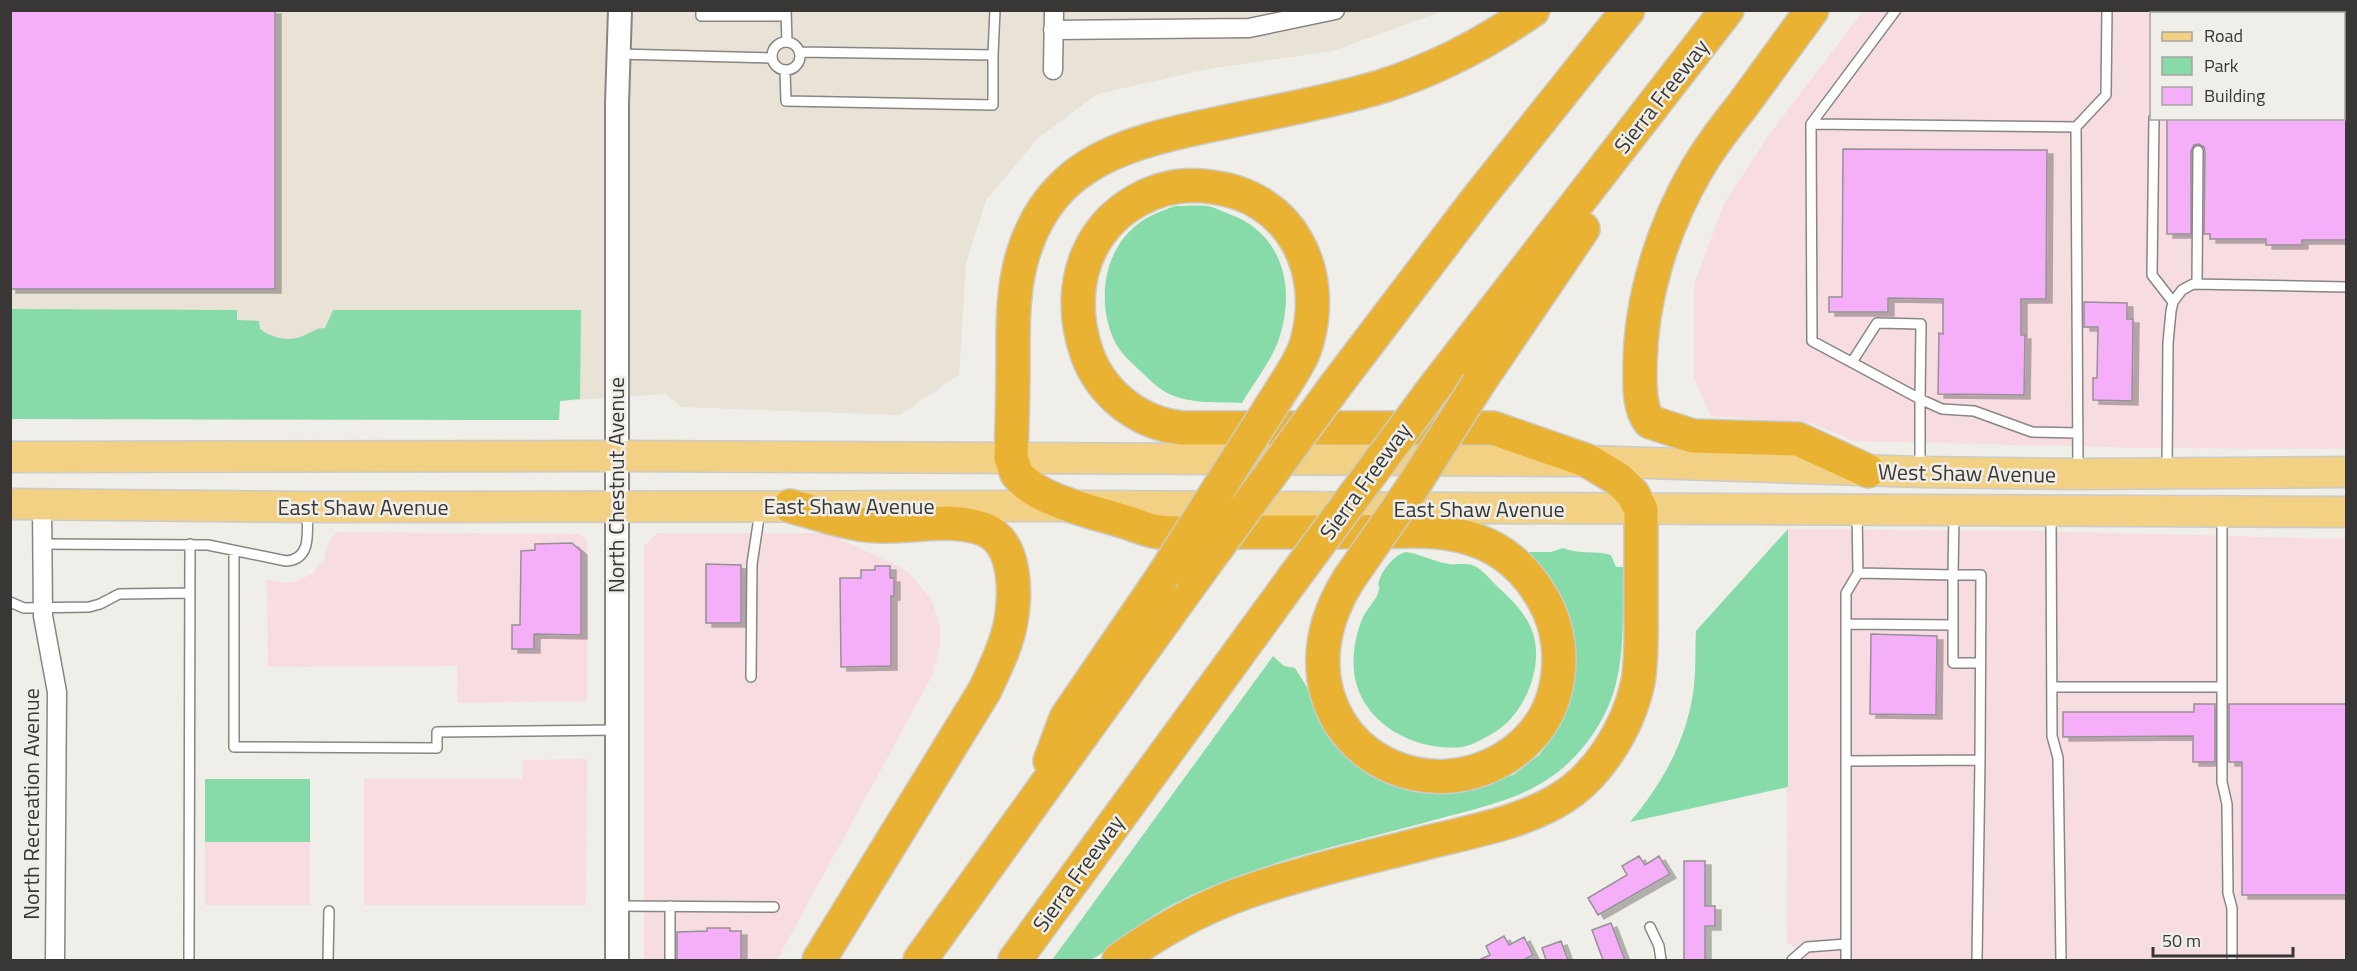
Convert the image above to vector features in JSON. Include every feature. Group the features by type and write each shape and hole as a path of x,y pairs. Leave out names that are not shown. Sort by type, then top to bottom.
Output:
{"highway":[{"path":"1533,10 1501,32 1453,58 1403,80 1351,95 1143,140 1105,155 1068,181 1056,194 1038,220 1024,250 1017,282 1013,325 1011,458 1017,474 1034,488 1076,506 1158,532 1422,531 1473,538 1506,557 1532,583 1545,601 1556,630 1559,656 1557,684 1548,711 1529,739 1510,755 1486,768 1460,776 1421,776 1392,767 1368,753 1350,735 1334,709 1323,672 1325,637 1332,609 1348,579 1412,488 1478,384 1730,10"},
{"path":"920,960 1336,384 1475,202 1628,10"},
{"name":"Sierra Freeway","path":"1015,960 1437,384 1730,10"},
{"path":"1812,10 1708,151 1676,210 1660,252 1644,324 1640,372 1642,402 1645,416 1650,422 1693,436 1798,439 1868,471"},
{"path":"1036,798 1065,718 1161,579 1286,383 1307,344 1314,299 1307,262 1296,239 1271,211 1250,198 1222,188 1192,185 1169,188 1150,194 1131,204 1110,221 1093,244 1084,264 1078,298 1080,329 1089,358 1097,373 1119,400 1142,417 1159,424 1183,428 1493,428 1588,461 1618,480 1633,494 1641,510 1641,641 1638,683 1622,728 1595,769 1579,786 1556,801 1506,821 1315,872 1237,896 1181,922 1119,960"},
{"path":"775,506 865,525 960,525 984,529 1000,540 1009,554 1012,567 1010,625 1004,646 985,690 819,960"}],"main road":[{"path":"10,457 616,456 1588,461"},
{"name":"West Shaw Avenue","path":"1588,461 1920,472 2078,474 2346,472"},
{"name":"East Shaw Avenue","path":"10,504 307,507 1076,506 1688,510"},
{"name":"West Shaw Avenue","path":"1688,510 2346,512"}],"street":[{"name":"North Chestnut Avenue","path":"616,960 616,456 620,10"},
{"path":"1053,70 1054,10"},
{"path":"1053,30 1249,28 1335,10"},
{"name":"North Recreation Avenue","path":"42,505 43,609 57,692 56,960"}],"lane":[{"path":"701,10 701,16 786,13 787,42"},
{"path":"785,71 786,102 993,105 994,10"},
{"path":"1896,10 1811,124 1812,341 1942,409 1974,411 2032,432 2078,433"},
{"path":"2078,474 2076,127 2106,95 2107,10"},
{"path":"787,42 795,45 800,52 798,65 785,71 776,67 771,58 777,45 787,42"},
{"path":"800,52 993,55"},
{"path":"618,54 771,58"},
{"path":"2154,120 2152,275 2173,302"},
{"path":"1811,124 2076,127"},
{"path":"2197,284 2199,151"},
{"path":"2167,472 2168,343 2173,302 2182,290 2193,284 2346,287"},
{"path":"1852,362 1877,323 1921,324 1920,472"},
{"path":"751,677 752,564 775,506"},
{"path":"42,544 208,545 285,561 300,557 307,547 307,507"},
{"path":"1846,960 1848,761 1846,593 1858,573 1857,511"},
{"path":"1954,511 1953,663 1980,663"},
{"path":"2051,511 2052,736 2058,758 2061,960"},
{"path":"2222,512 2222,782 2227,804 2232,960"},
{"path":"189,960 190,544"},
{"path":"234,551 234,747 438,748 438,732 616,730"},
{"path":"1858,573 1981,575 1977,960"},
{"path":"10,602 24,608 95,607 112,596 122,593 190,593"},
{"path":"1846,624 1953,625"},
{"path":"2052,687 2221,687"},
{"path":"1848,761 1980,760"},
{"path":"616,906 774,907"},
{"path":"670,906 670,960"},
{"path":"328,911 328,960"},
{"path":"1650,927 1659,946 1661,960"},
{"path":"1791,960 1807,948 1846,944"}],"shaded area":[{"path":"11,11 1443,11 1333,51 1208,69 1097,94 1039,137 986,200 966,263 959,375 900,415 682,407 665,394 560,401 559,420 11,419"},
{"path":"1863,11 2346,11 2346,449 2139,448 1854,441 1811,423 1711,416 1694,379 1694,284 1724,204 1768,136"},
{"path":"1788,529 2032,531 2346,539 2346,960 1807,960 1787,942"},
{"path":"337,532 580,534 587,541 587,701 458,703 457,666 268,667 267,579 286,583 295,582 312,574 324,560 329,541"},
{"path":"657,533 827,533 900,567 911,575 930,598 936,612 940,629 940,646 932,676 777,960 644,960 644,546"},
{"path":"587,759 586,905 364,905 364,779 522,779 523,760"},
{"path":"205,842 310,842 310,905 205,905"}],"green space":[{"path":"1175,206 1210,207 1247,223 1262,234 1273,248 1281,264 1286,301 1279,339 1242,403 1195,401 1177,397 1160,389 1120,351 1110,329 1106,313 1106,280 1117,249 1126,235 1142,221"},
{"path":"11,309 237,310 237,320 259,321 260,329 265,332 289,339 325,328 333,310 581,310 580,399 560,401 559,420 11,419"},
{"path":"1788,529 1788,787 1630,822 1663,776 1680,742 1694,686 1696,631"},
{"path":"1563,548 1611,555 1616,567 1623,567 1623,615 1620,663 1609,706 1588,741 1559,771 1535,787 1494,804 1309,853 1220,883 1159,913 1092,959 1078,962 1052,960 1273,656 1284,666 1295,668 1310,692 1322,725 1347,757 1377,778 1407,789 1457,790 1513,775 1540,754 1552,737 1564,708 1525,552 1551,552"},
{"path":"1406,552 1443,563 1469,564 1476,567 1513,602 1531,628 1536,656 1530,686 1524,700 1506,723 1475,743 1462,747 1444,747 1408,739 1378,719 1366,705 1358,689 1354,658 1361,623 1378,594 1378,583 1383,572 1393,559"},
{"path":"205,779 310,779 310,842 205,842"}],"building":[{"path":"10,10 275,10 275,289 10,289"},
{"path":"2346,118 2346,240 2302,240 2302,245 2266,245 2266,239 2210,239 2210,234 2204,234 2205,151 2204,147 2199,144 2194,145 2191,151 2191,234 2167,234 2167,120 2345,120"},
{"path":"1843,149 2047,150 2046,299 2021,299 2021,335 2025,335 2024,395 1938,394 1939,333 1943,334 1943,299 1888,298 1888,312 1829,312 1829,297 1842,297"},
{"path":"2084,302 2127,303 2127,319 2133,319 2132,401 2093,400 2093,378 2097,378 2098,327 2084,327"},
{"path":"572,543 581,551 581,635 534,634 534,649 512,649 512,625 520,625 521,551 535,550 535,544"},
{"path":"706,564 741,565 741,623 706,623"},
{"path":"875,566 890,566 890,578 894,578 894,596 891,596 891,666 841,667 840,578 861,578 861,570 875,570"},
{"path":"1871,634 1937,636 1936,715 1870,714"},
{"path":"2194,704 2215,704 2215,762 2193,762 2193,736 2063,737 2063,712 2194,712"},
{"path":"2229,704 2346,704 2346,895 2242,895 2242,762 2229,762"},
{"path":"1639,856 1645,865 1659,856 1670,874 1598,915 1588,898 1627,875 1622,866"},
{"path":"1684,861 1705,861 1705,906 1715,906 1715,926 1705,926 1705,960 1684,960"},
{"path":"1611,923 1625,960 1603,960 1592,930"},
{"path":"707,928 730,928 730,931 741,931 741,960 677,960 677,932 707,931"},
{"path":"1504,936 1509,945 1524,937 1533,955 1523,960 1479,960 1490,955 1486,946"},
{"path":"1561,941 1568,960 1546,960 1542,948"}]}
